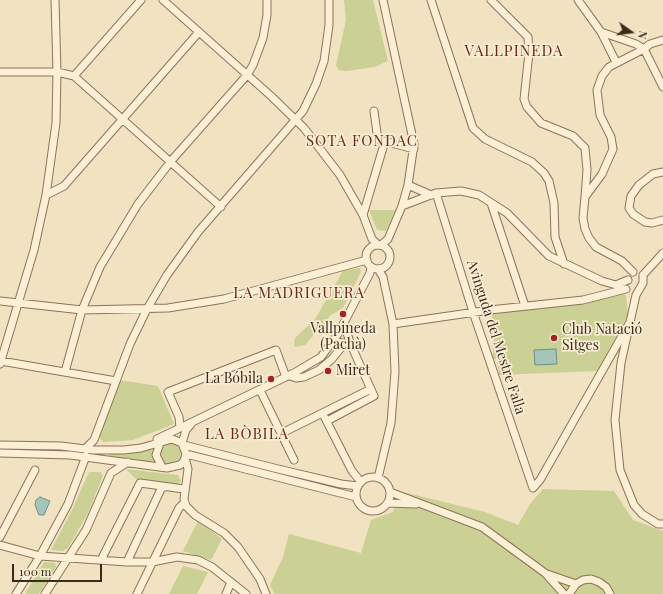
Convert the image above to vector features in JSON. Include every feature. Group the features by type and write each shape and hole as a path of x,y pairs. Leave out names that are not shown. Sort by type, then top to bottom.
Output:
{"street":[{"path":"55,0 57,72 56,123 46,195 34,250 1,363 116,381"},
{"path":"74,76 141,0"},
{"path":"0,453 86,453 100,450 142,448 161,439 180,428 288,376 321,357 333,341 376,269 390,261 390,256 372,239 363,215 340,175 320,146 296,120 163,0"},
{"path":"65,372 82,310 100,267 117,236 138,204 171,161 247,75 253,65 263,38 267,15 267,0"},
{"path":"16,594 40,556 68,504 86,453 94,440 116,381 147,309 179,257 296,120 311,96 324,61 330,25 329,0"},
{"path":"378,478 389,436 394,401 395,372 393,324 383,277 367,260 367,254 379,247 388,239 402,206 408,185 414,149 406,100 384,0"},
{"path":"432,0 473,128 485,139 532,162 550,181 554,203 555,237 564,264"},
{"path":"491,0 528,37 529,53 524,99 528,107 541,123 573,136 585,148 587,170 583,218 589,238 596,247 622,261 633,272 643,275"},
{"path":"578,0 601,32 616,62"},
{"path":"46,195 64,186 198,32"},
{"path":"601,32 636,44 644,49 663,87"},
{"path":"585,197 602,174 613,149 611,137 600,115 597,97 602,76 609,67 616,62 644,49 650,44 663,40"},
{"path":"0,72 57,72 74,76 221,207"},
{"path":"374,111 379,139 385,142 414,149"},
{"path":"363,215 385,142"},
{"path":"663,172 654,174 639,185 632,196 629,208 633,214 645,222 652,223 663,220"},
{"path":"408,185 433,194"},
{"path":"402,206 433,194 461,191 471,193 507,213 545,253 564,264 602,281 616,285 628,280"},
{"name":"Avinguda del Mestre Falla","path":"433,194 533,488 540,480 630,322"},
{"path":"491,203 525,306"},
{"path":"663,252 643,275 643,283 636,295 621,363 615,420 618,462 634,505 642,514 658,524 663,524"},
{"path":"0,301 82,310 147,309 186,306 224,299 367,260"},
{"path":"633,272 628,280 626,288 628,294 636,295"},
{"path":"602,281 608,293"},
{"path":"393,324 473,312 583,300 626,288"},
{"path":"341,327 347,333 348,344 373,393"},
{"path":"333,341 348,344"},
{"path":"288,376 304,378 318,370 332,359 341,348 348,344"},
{"path":"180,428 179,417 168,392 276,350 288,376"},
{"path":"260,390 294,460"},
{"path":"282,434 322,413 373,393"},
{"path":"326,421 373,393"},
{"path":"322,413 360,484"},
{"path":"192,423 186,430 183,444 187,456 188,469 184,489 185,502 188,509 224,533 238,547 260,579 266,594"},
{"path":"161,439 172,439 202,451 341,484 360,484"},
{"path":"161,439 156,455 165,467"},
{"path":"94,440 94,443 100,450"},
{"path":"0,445 61,446 128,462 165,467 180,472 185,475 186,479"},
{"path":"187,456 356,497"},
{"path":"165,467 180,465 187,456"},
{"path":"44,594 86,530 111,473 128,462"},
{"path":"0,536 35,470"},
{"path":"367,478 378,478 387,484 390,492 388,503 381,510 369,511 359,504 356,497 360,484 367,478"},
{"path":"104,560 103,556 140,483 184,489"},
{"path":"127,562 161,489 164,487"},
{"path":"390,492 422,505 455,515 482,527 545,573 564,594"},
{"path":"137,594 179,508 185,502"},
{"path":"388,503 422,505"},
{"path":"0,545 40,556 127,562 152,562 177,557 198,560 212,567 246,594"},
{"path":"545,573 576,584"},
{"path":"569,594 576,584 583,580 595,580 606,587 610,594"},
{"path":"226,594 231,582"}],"green space":[{"path":"344,0 373,0 388,61 375,67 347,71 338,70 336,65 346,20"},
{"path":"369,210 395,210 386,231 377,230"},
{"path":"360,268 361,272 343,308 331,315 305,345 294,347 295,338 315,319 343,271"},
{"name":"Club Natació Sitges","path":"618,293 623,293 626,296 628,315 597,371 499,375 498,359 493,359 492,314 585,303"},
{"path":"119,380 158,386 174,424 133,440 103,442 99,437"},
{"path":"170,443 178,446 181,454 178,462 170,465 162,462 159,454 162,446"},
{"path":"151,448 154,463 109,456 109,454 134,453"},
{"path":"126,469 178,475 181,481 177,485 137,480"},
{"path":"89,472 101,472 103,476 88,513 68,548 63,551 51,550 72,510"},
{"path":"543,489 614,491 633,520 663,531 663,594 274,594 270,585 283,557 289,534 361,553 371,520 393,512 399,491 485,512 518,525 530,504"},
{"path":"198,521 222,539 211,560 183,551"},
{"path":"44,562 55,563 56,567 39,594 26,594 26,592"},
{"path":"183,566 208,572 197,594 169,594"}],"water":[{"path":"556,349 557,364 535,365 534,350"},
{"path":"40,497 50,501 44,515 39,515 35,505 36,500"}],"place":[{"name":"Vallpineda (Pachà)","path":"343,314"},
{"name":"Club Natació Sitges","path":"554,338"},
{"name":"Miret","path":"328,371"},
{"name":"La Bóbila","path":"271,379"}],"district":[{"name":"VALLPINEDA","path":"514,51"},
{"name":"SOTA FONDAC","path":"362,141"},
{"name":"LA MADRIGUERA","path":"299,293"},
{"name":"LA BÒBILA","path":"247,434"}]}
